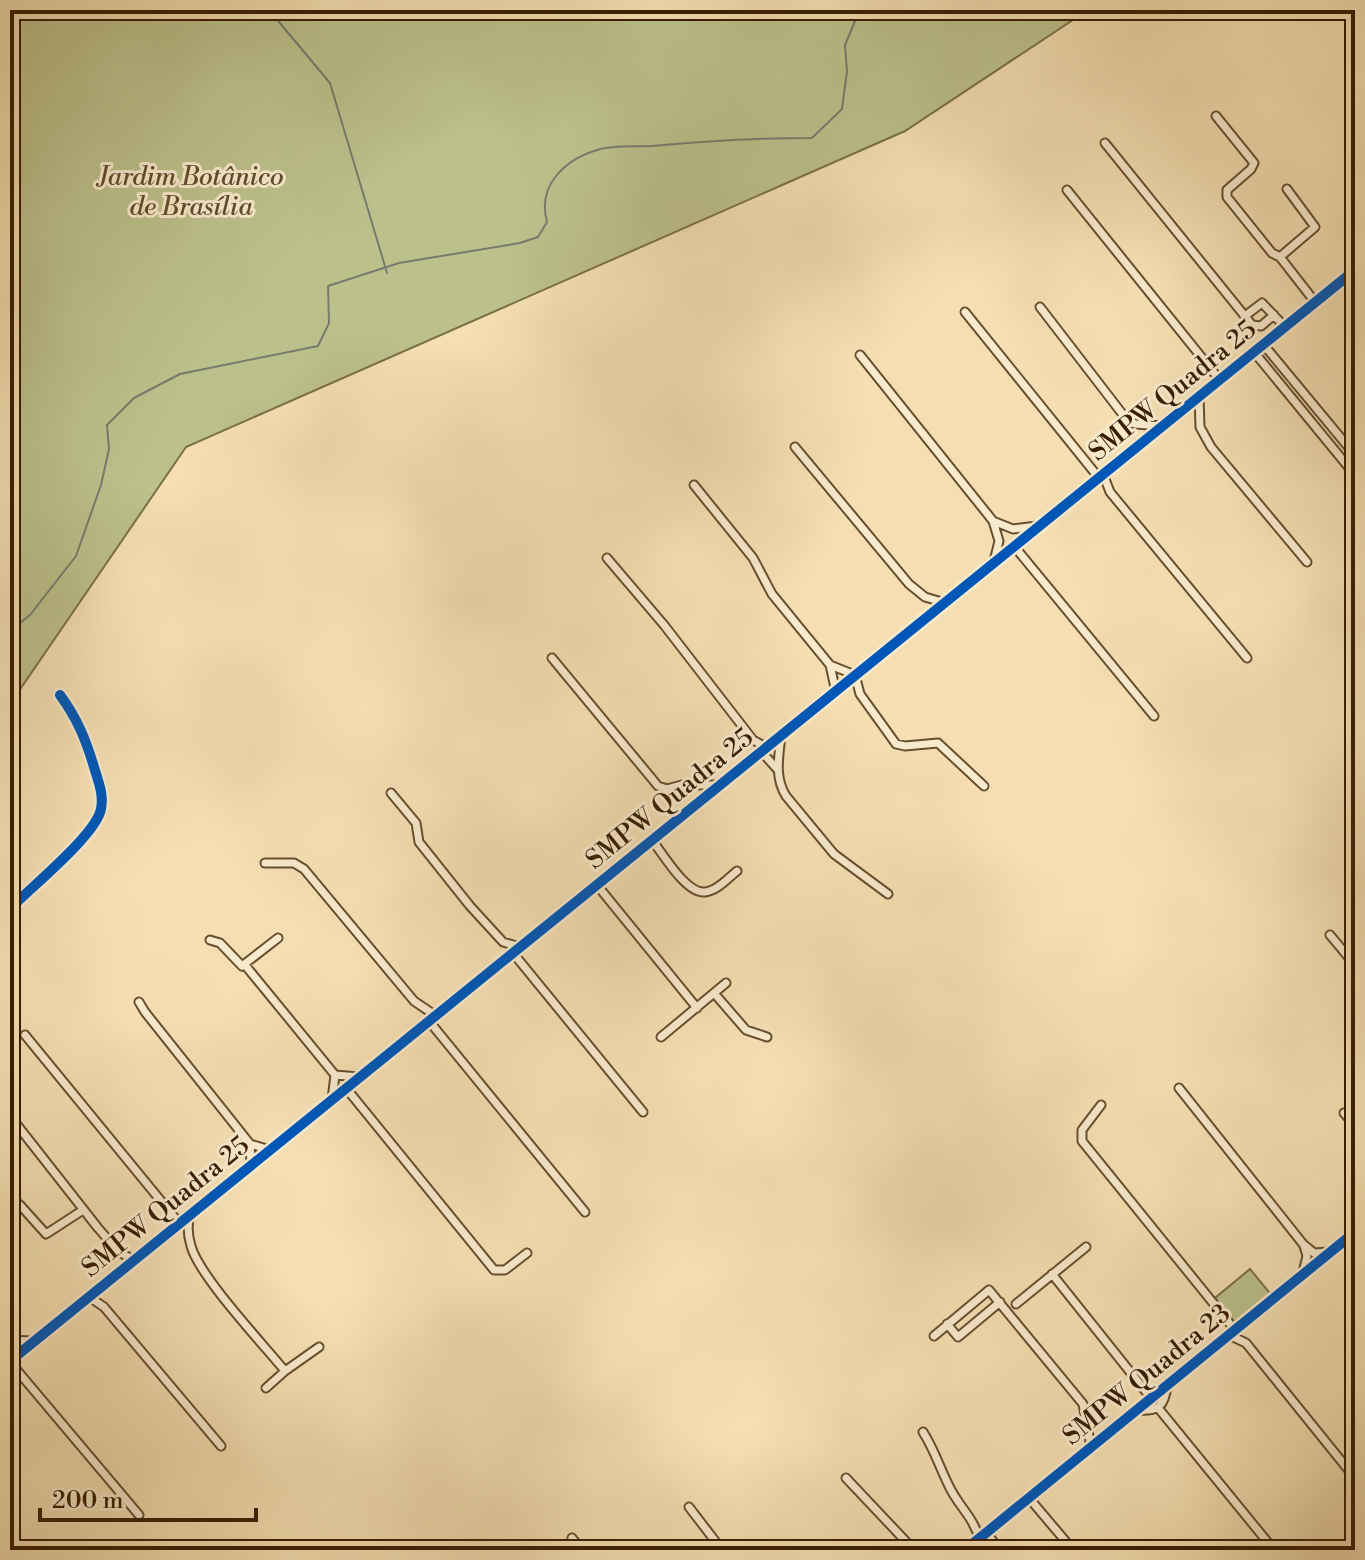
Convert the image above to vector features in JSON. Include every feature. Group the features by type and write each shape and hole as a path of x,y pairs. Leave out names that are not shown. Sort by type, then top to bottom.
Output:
{"street":[{"path":"1216,116 1254,163 1226,194 1315,302"},
{"path":"1105,143 1252,325 1259,327 1274,315"},
{"path":"1280,257 1315,227 1287,189"},
{"path":"1067,190 1219,379"},
{"name":"SMPW Quadra 25","path":"10,1362 1219,379 1354,274"},
{"path":"1245,316 1262,303 1285,327"},
{"path":"1040,307 1127,420 1135,424 1162,426"},
{"path":"965,312 1247,658"},
{"path":"1263,344 1355,455"},
{"path":"1254,352 1355,475"},
{"path":"860,355 993,521 999,541 994,563"},
{"path":"1276,379 1286,371"},
{"path":"1199,396 1200,427 1211,447 1307,562"},
{"path":"1325,439 1335,431"},
{"path":"795,447 909,584 925,597 945,603"},
{"path":"694,485 753,558 772,594 830,665 836,692"},
{"path":"993,521 1013,529 1040,526"},
{"path":"1014,546 1154,716"},
{"path":"607,558 777,769"},
{"path":"552,658 658,786 667,789 682,785 720,785"},
{"path":"830,665 855,675 860,694 896,744 938,743 984,786"},
{"path":"10,909 88,833 101,809 101,790 87,742 76,718 60,695"},
{"path":"781,735 777,769 782,790 829,848 857,873 888,894"},
{"path":"391,793 416,823 419,842 470,906 503,942 520,947"},
{"path":"652,840 693,890 711,890 737,871"},
{"path":"265,863 294,863 304,869 432,1019 585,1212"},
{"path":"597,885 697,1008"},
{"path":"1330,935 1355,965"},
{"path":"210,940 220,943 239,965 245,965 278,938"},
{"path":"503,942 506,959"},
{"path":"513,953 643,1112"},
{"path":"245,965 335,1075 359,1077"},
{"path":"661,1037 726,983"},
{"path":"714,993 746,1030 767,1037"},
{"path":"139,1002 250,1144 251,1164"},
{"path":"25,1035 179,1223"},
{"path":"332,1100 335,1075"},
{"path":"346,1088 494,1270 505,1270 527,1253"},
{"path":"1179,1088 1303,1244 1314,1253 1334,1249"},
{"path":"1101,1105 1082,1130 1082,1141 1355,1478"},
{"path":"1344,1113 1355,1126"},
{"path":"10,1116 118,1251 133,1260"},
{"path":"250,1144 270,1150"},
{"path":"10,1198 17,1201 46,1234 83,1210"},
{"path":"191,1213 189,1234 195,1256 208,1277 285,1371"},
{"name":"SMPW Quadra 23","path":"965,1550 1355,1232"},
{"path":"1302,1274 1307,1256 1303,1244"},
{"path":"1016,1304 1086,1247"},
{"path":"118,1251 122,1269"},
{"path":"1052,1274 1151,1398"},
{"path":"96,1289 104,1307"},
{"path":"934,1336 989,1290 1083,1404 1091,1447"},
{"path":"88,1296 104,1307 221,1446"},
{"path":"947,1324 958,1337 1000,1302"},
{"path":"1236,1330 1246,1343"},
{"path":"10,1340 33,1341"},
{"path":"266,1388 319,1347"},
{"path":"10,1362 139,1515"},
{"path":"1136,1410 1159,1409 1165,1399 1167,1385"},
{"path":"1159,1409 1274,1550"},
{"path":"923,1432 950,1488 976,1524 979,1539"},
{"path":"846,1478 914,1550"},
{"path":"1029,1498 1073,1550"},
{"path":"689,1507 722,1550"},
{"path":"976,1524 990,1530 999,1550"},
{"path":"572,1538 582,1550"},
{"path":"1114,1550 1134,1550"}],"green space":[{"name":"Jardim Botânico de Brasília","path":"10,10 1088,10 905,131 186,447 10,704"},
{"path":"1250,1269 1273,1297 1236,1326 1215,1298"}],"waterway":[{"path":"269,10 330,83 387,273"},
{"path":"10,631 30,615 76,556 101,485 109,449 107,425 134,398 180,374 318,346 329,323 328,286 399,263 520,243 538,237 547,222 545,209 550,186 564,168 585,154 617,147 812,138 842,109 847,71 845,45 858,14 868,10"},
{"path":"10,1544 17,1550"}],"cycle path":[{"path":"10,1361 1355,270"},
{"path":"10,909 76,846 97,820 101,809 100,788 88,748 60,695"},
{"path":"965,1550 1355,1232"}]}
